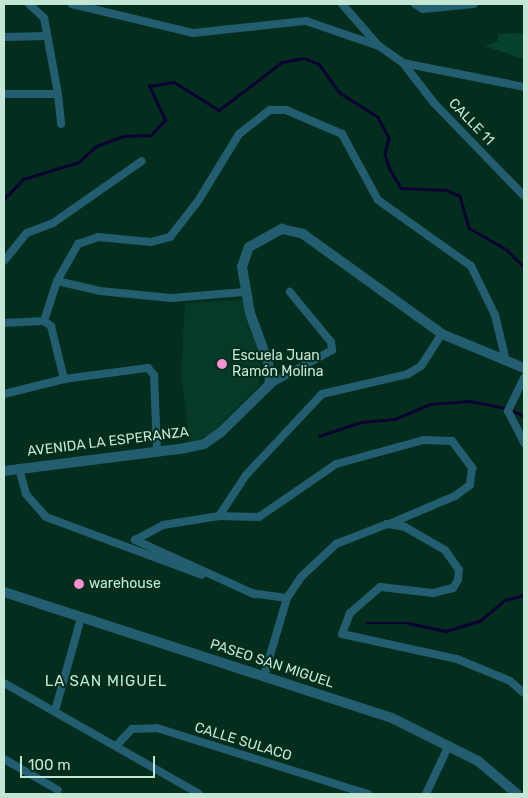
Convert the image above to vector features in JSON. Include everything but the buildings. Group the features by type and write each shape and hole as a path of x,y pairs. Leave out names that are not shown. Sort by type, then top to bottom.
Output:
{"street":[{"path":"29,4 44,18 58,94 61,124"},
{"path":"72,4 193,33 306,21 379,46"},
{"path":"342,4 379,46 403,63 524,87"},
{"path":"415,4 423,9 474,4"},
{"path":"4,37 47,36"},
{"name":"CALLE 11","path":"403,63 434,103 524,196"},
{"path":"4,94 58,94"},
{"path":"44,321 57,281 73,249 89,239 151,242 170,237 198,201 239,134 270,110 286,110 342,134 378,200 471,266 495,315 506,361"},
{"path":"4,261 27,233 53,223 142,161"},
{"path":"290,292 332,342 332,350 270,384 264,345 244,292 242,268 249,246 270,232 292,230 341,259 442,334 524,368"},
{"path":"57,281 100,292 171,298 244,292"},
{"path":"4,323 44,321"},
{"path":"44,321 55,334 64,379"},
{"path":"219,516 246,476 322,394 408,374 421,366 442,334"},
{"path":"4,394 64,379 148,368 154,376 157,451"},
{"path":"524,378 508,411 511,424 524,443"},
{"name":"AVENIDA LA ESPERANZA","path":"4,471 204,444 270,384"},
{"path":"254,594 135,540 163,524 219,516 259,516 336,464 424,440 452,441 472,468 470,485 455,496 336,544 301,577 287,598 264,676"},
{"path":"19,468 26,494 35,507 62,526 254,594 287,598"},
{"path":"387,524 404,527 445,550 459,570 458,580 453,588 433,593 380,587 350,613 342,634 457,659 510,681 524,693"},
{"name":"PASEO SAN MIGUEL","path":"4,592 392,718 450,745 478,761 517,794"},
{"path":"55,711 81,618"},
{"path":"4,683 199,794"},
{"name":"CALLE SULACO","path":"116,746 132,729 156,728 368,794"},
{"path":"426,794 450,745"},
{"path":"4,759 58,790"}],"shaded area":[{"path":"524,33 524,59 485,46 498,41 498,34"},
{"name":"Escuela Juan Ramón Molina","path":"243,300 261,356 259,385 213,432 190,444 181,376 185,303"}],"waterway":[{"path":"4,199 23,179 79,162 96,146 124,136 151,135 165,120 149,86 174,82 219,110 282,62 304,58 319,64 339,92 378,117 389,138 385,154 390,169 401,188 446,190 460,196 469,228 506,249 524,267"},
{"path":"319,436 361,422 395,419 430,404 470,401 506,408"},
{"path":"511,410 524,416"},
{"path":"367,623 408,623 446,631 481,620 505,600 524,595"}],"place":[{"name":"Escuela Juan Ramón Molina","path":"222,364"},
{"name":"warehouse","path":"79,584"}],"district":[{"name":"LA SAN MIGUEL","path":"106,682"}]}
